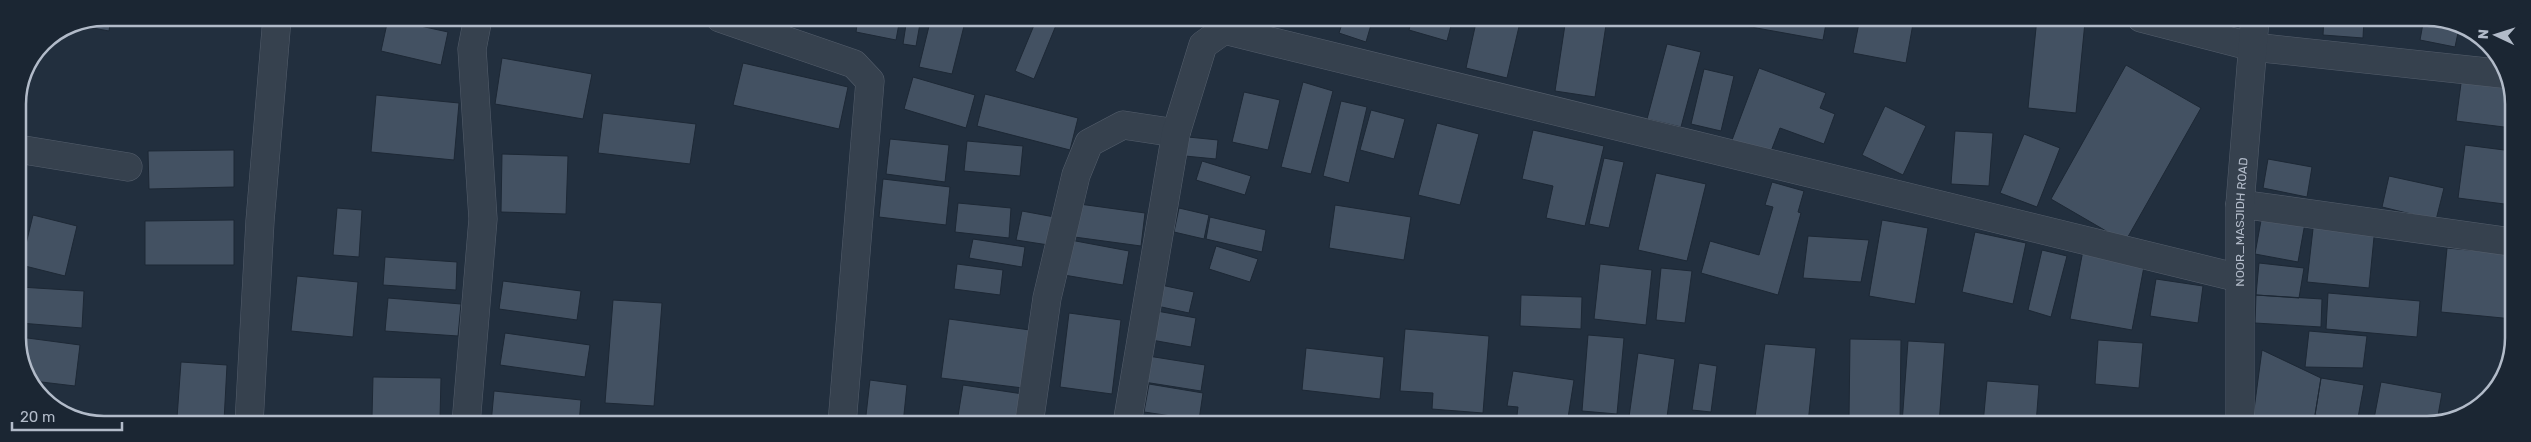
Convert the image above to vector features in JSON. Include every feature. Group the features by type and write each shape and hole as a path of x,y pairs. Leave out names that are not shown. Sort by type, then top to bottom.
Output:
{"street":[{"path":"249,416 260,221 276,26"},
{"path":"467,416 482,219 472,49 476,26"},
{"path":"743,26 854,64 870,81 843,416"},
{"path":"2172,26 2252,47 2498,73"},
{"name":"NOOR_MASJIDH ROAD","path":"2240,416 2240,204 2254,26"},
{"path":"1127,416 1176,133 1203,45 1224,30 2239,278"},
{"path":"1031,416 1047,298 1076,175 1089,143 1123,125 1176,133"},
{"path":"26,150 128,167"},
{"path":"2240,204 2505,241"}],"building":[{"path":"110,26 109,31 91,28"},
{"path":"386,26 420,26 448,32 441,65 381,51"},
{"path":"857,26 899,26 896,40 856,32"},
{"path":"906,26 920,26 916,46 903,44"},
{"path":"929,26 964,26 952,74 919,67"},
{"path":"1034,26 1056,26 1034,79 1015,71"},
{"path":"1341,26 1371,26 1366,42 1339,33"},
{"path":"1410,26 1451,26 1447,41 1409,30"},
{"path":"1475,26 1519,26 1507,78 1466,68"},
{"path":"1565,26 1606,26 1595,97 1555,91"},
{"path":"1746,26 1826,26 1823,40"},
{"path":"1858,26 1913,26 1906,63 1853,53"},
{"path":"2036,26 2085,26 2076,113 2028,108"},
{"path":"2324,26 2364,26 2363,38 2323,35"},
{"path":"2423,26 2437,27 2458,33 2455,47 2420,40"},
{"path":"1667,44 1701,52 1681,127 1647,119"},
{"path":"502,58 592,74 583,119 495,104"},
{"path":"743,63 848,87 839,129 733,105"},
{"path":"2126,65 2201,108 2125,242 2051,199"},
{"path":"1759,68 1826,93 1820,108 1835,114 1824,144 1780,128 1770,154 1732,140"},
{"path":"1704,69 1734,76 1721,131 1691,124"},
{"path":"2462,76 2501,81 2505,104 2505,127 2456,121"},
{"path":"913,77 975,95 966,128 904,109"},
{"path":"1303,82 1333,91 1311,174 1281,167"},
{"path":"1244,92 1280,100 1268,150 1232,142"},
{"path":"985,94 1078,118 1070,150 977,126"},
{"path":"376,95 459,103 454,160 371,152"},
{"path":"1341,101 1367,107 1349,183 1323,176"},
{"path":"1885,106 1926,126 1903,175 1862,155"},
{"path":"1371,110 1405,119 1394,159 1360,150"},
{"path":"603,113 696,124 690,164 598,153"},
{"path":"1437,123 1479,134 1460,205 1418,195"},
{"path":"1533,130 1604,146 1585,226 1546,218 1553,186 1522,179"},
{"path":"1955,131 1993,133 1989,186 1951,184"},
{"path":"2024,134 2060,148 2037,207 2000,193"},
{"path":"1188,137 1218,140 1216,159 1185,156"},
{"path":"890,139 949,145 945,182 886,174"},
{"path":"967,141 1023,146 1020,176 964,171"},
{"path":"2465,145 2505,150 2505,204 2458,198"},
{"path":"234,150 234,187 149,189 148,151"},
{"path":"502,154 568,156 566,214 501,212"},
{"path":"1604,158 1624,162 1609,228 1589,224"},
{"path":"2268,159 2312,167 2307,197 2263,188"},
{"path":"1202,161 1251,176 1245,195 1196,180"},
{"path":"1656,173 1706,184 1687,261 1638,250"},
{"path":"2389,176 2444,188 2436,220 2382,207"},
{"path":"883,179 950,187 946,225 879,217"},
{"path":"1772,182 1804,191 1798,212 1801,213 1778,295 1701,273 1710,241 1759,255 1773,207 1765,205"},
{"path":"958,203 1011,208 1009,238 955,232"},
{"path":"1072,203 1145,213 1141,246 1067,236"},
{"path":"1335,205 1411,217 1404,260 1329,248"},
{"path":"337,208 362,210 359,257 333,255"},
{"path":"1179,208 1209,215 1204,239 1174,232"},
{"path":"1022,211 1060,218 1055,246 1016,240"},
{"path":"33,215 77,226 65,276 26,266 26,244"},
{"path":"2262,215 2305,223 2298,262 2255,254"},
{"path":"1210,217 1266,230 1262,252 1206,239"},
{"path":"234,220 234,265 145,265 145,221"},
{"path":"1882,220 1928,228 1915,304 1869,296"},
{"path":"2314,220 2375,227 2369,288 2307,282"},
{"path":"1975,232 2026,243 2013,304 1962,292"},
{"path":"1808,236 1869,240 1861,282 1803,278"},
{"path":"973,239 1025,247 1022,267 969,258"},
{"path":"1065,239 1129,251 1123,285 1058,274"},
{"path":"2084,245 2146,256 2132,330 2070,319"},
{"path":"1216,246 1258,259 1250,282 1209,269"},
{"path":"2447,248 2505,253 2505,318 2441,312"},
{"path":"2042,250 2067,256 2051,317 2028,310"},
{"path":"385,257 457,262 456,290 383,285"},
{"path":"2259,263 2304,268 2299,298 2256,295"},
{"path":"957,264 1003,270 1000,295 954,289"},
{"path":"1600,264 1652,270 1646,325 1594,319"},
{"path":"1661,268 1692,271 1685,323 1656,320"},
{"path":"297,276 358,282 353,337 291,331"},
{"path":"2156,279 2203,286 2198,323 2150,316"},
{"path":"503,281 581,291 577,320 499,309"},
{"path":"1161,285 1194,292 1189,313 1157,306"},
{"path":"26,287 84,291 82,328 26,323"},
{"path":"2328,293 2420,301 2417,337 2326,329"},
{"path":"1521,295 1582,297 1581,329 1520,326"},
{"path":"2256,295 2322,299 2321,327 2255,323"},
{"path":"388,298 461,304 458,336 385,331"},
{"path":"613,300 662,303 654,406 605,403"},
{"path":"1151,310 1196,318 1191,347 1146,339"},
{"path":"1069,313 1121,320 1112,394 1060,387"},
{"path":"949,319 1030,330 1023,388 941,378"},
{"path":"1405,329 1489,336 1483,413 1432,409 1433,393 1400,391"},
{"path":"2309,331 2367,336 2363,368 2305,367"},
{"path":"505,333 590,345 585,377 500,365"},
{"path":"1588,335 1624,338 1617,414 1582,411"},
{"path":"26,338 80,345 75,386 40,382 32,368"},
{"path":"1850,339 1901,340 1900,416 1849,416"},
{"path":"2098,340 2143,343 2139,388 2095,384"},
{"path":"1908,341 1945,343 1940,416 1903,416"},
{"path":"1765,344 1816,348 1809,416 1755,416"},
{"path":"1306,348 1384,357 1380,399 1302,390"},
{"path":"2262,350 2321,378 2315,416 2253,416"},
{"path":"1638,353 1675,359 1667,416 1629,416"},
{"path":"1148,356 1205,365 1201,391 1144,382"},
{"path":"181,362 227,365 224,416 177,416"},
{"path":"1699,363 1717,366 1711,412 1692,410"},
{"path":"1513,371 1574,380 1568,416 1517,416 1518,407 1507,406"},
{"path":"373,377 441,378 440,416 372,416"},
{"path":"2321,378 2364,385 2358,416 2315,415"},
{"path":"870,380 907,385 904,416 866,416"},
{"path":"1987,381 2039,385 2037,416 1984,416"},
{"path":"2381,382 2442,393 2438,415 2375,416"},
{"path":"1149,384 1203,393 1200,416 1172,416 1144,412"},
{"path":"963,385 1023,394 1020,416 958,416"},
{"path":"494,391 581,400 580,416 492,416"}]}
